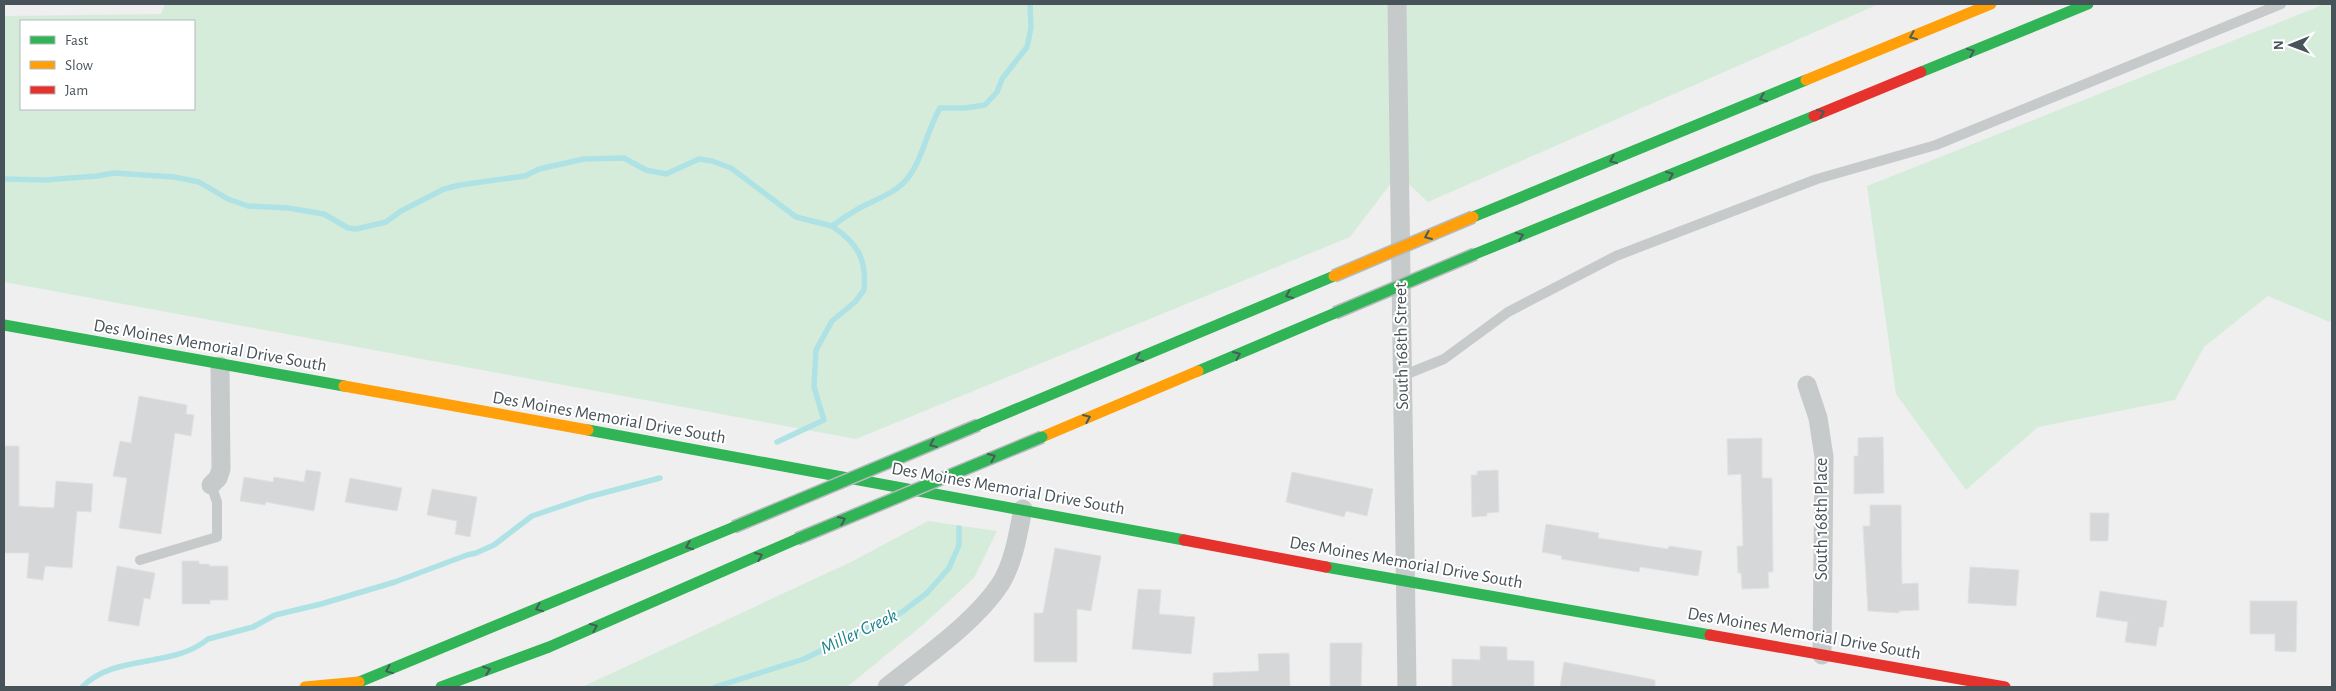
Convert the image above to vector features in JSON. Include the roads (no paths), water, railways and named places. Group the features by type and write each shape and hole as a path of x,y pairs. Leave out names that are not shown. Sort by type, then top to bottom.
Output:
{"main road":[{"path":"347,687 734,528 1473,217 1991,4"},
{"path":"441,687 549,647 797,539 1475,254 2088,4"},
{"name":"Des Moines Memorial Drive South","path":"4,326 1023,509 1406,582 2005,687"},
{"path":"500,677 549,647"},
{"path":"305,687 359,682"}],"street":[{"name":"South 168th Street","path":"1397,4 1407,687"},
{"path":"211,485 218,478 221,469 220,366"},
{"name":"South 168th Place","path":"1808,385 1818,418 1824,457 1822,655"},
{"path":"887,687 966,622 988,601 1001,582 1014,554 1023,509"}],"lane":[{"path":"1402,376 1444,360 1508,312 1616,256 1817,179 1936,145 2281,4"},
{"path":"140,560 217,537 217,502 211,485"}],"waterway":[{"name":"Miller Creek","path":"777,442 824,420 814,387 816,350 832,321 855,302 864,290 864,269 859,252 841,232 832,226 855,211 891,192 907,179 917,163 940,108 965,108 985,105 997,92 1002,79 1027,47 1031,28 1030,4"},
{"path":"4,179 45,180 114,173 174,177 199,182 228,199 248,206 288,208 324,214 348,228 356,229 386,222 401,211 444,189 525,176 539,169 584,159 624,158 646,170 666,174 699,159 712,161 731,168 796,217 832,226"},
{"path":"82,687 96,676 111,669 178,654 194,648 208,639 253,627 275,615 321,604 395,582 476,553 494,545 532,516 588,497 660,478"},
{"name":"Miller Creek","path":"715,687 804,659 830,646 846,635 879,624 902,612 927,593 949,568 959,545 959,528"}]}
